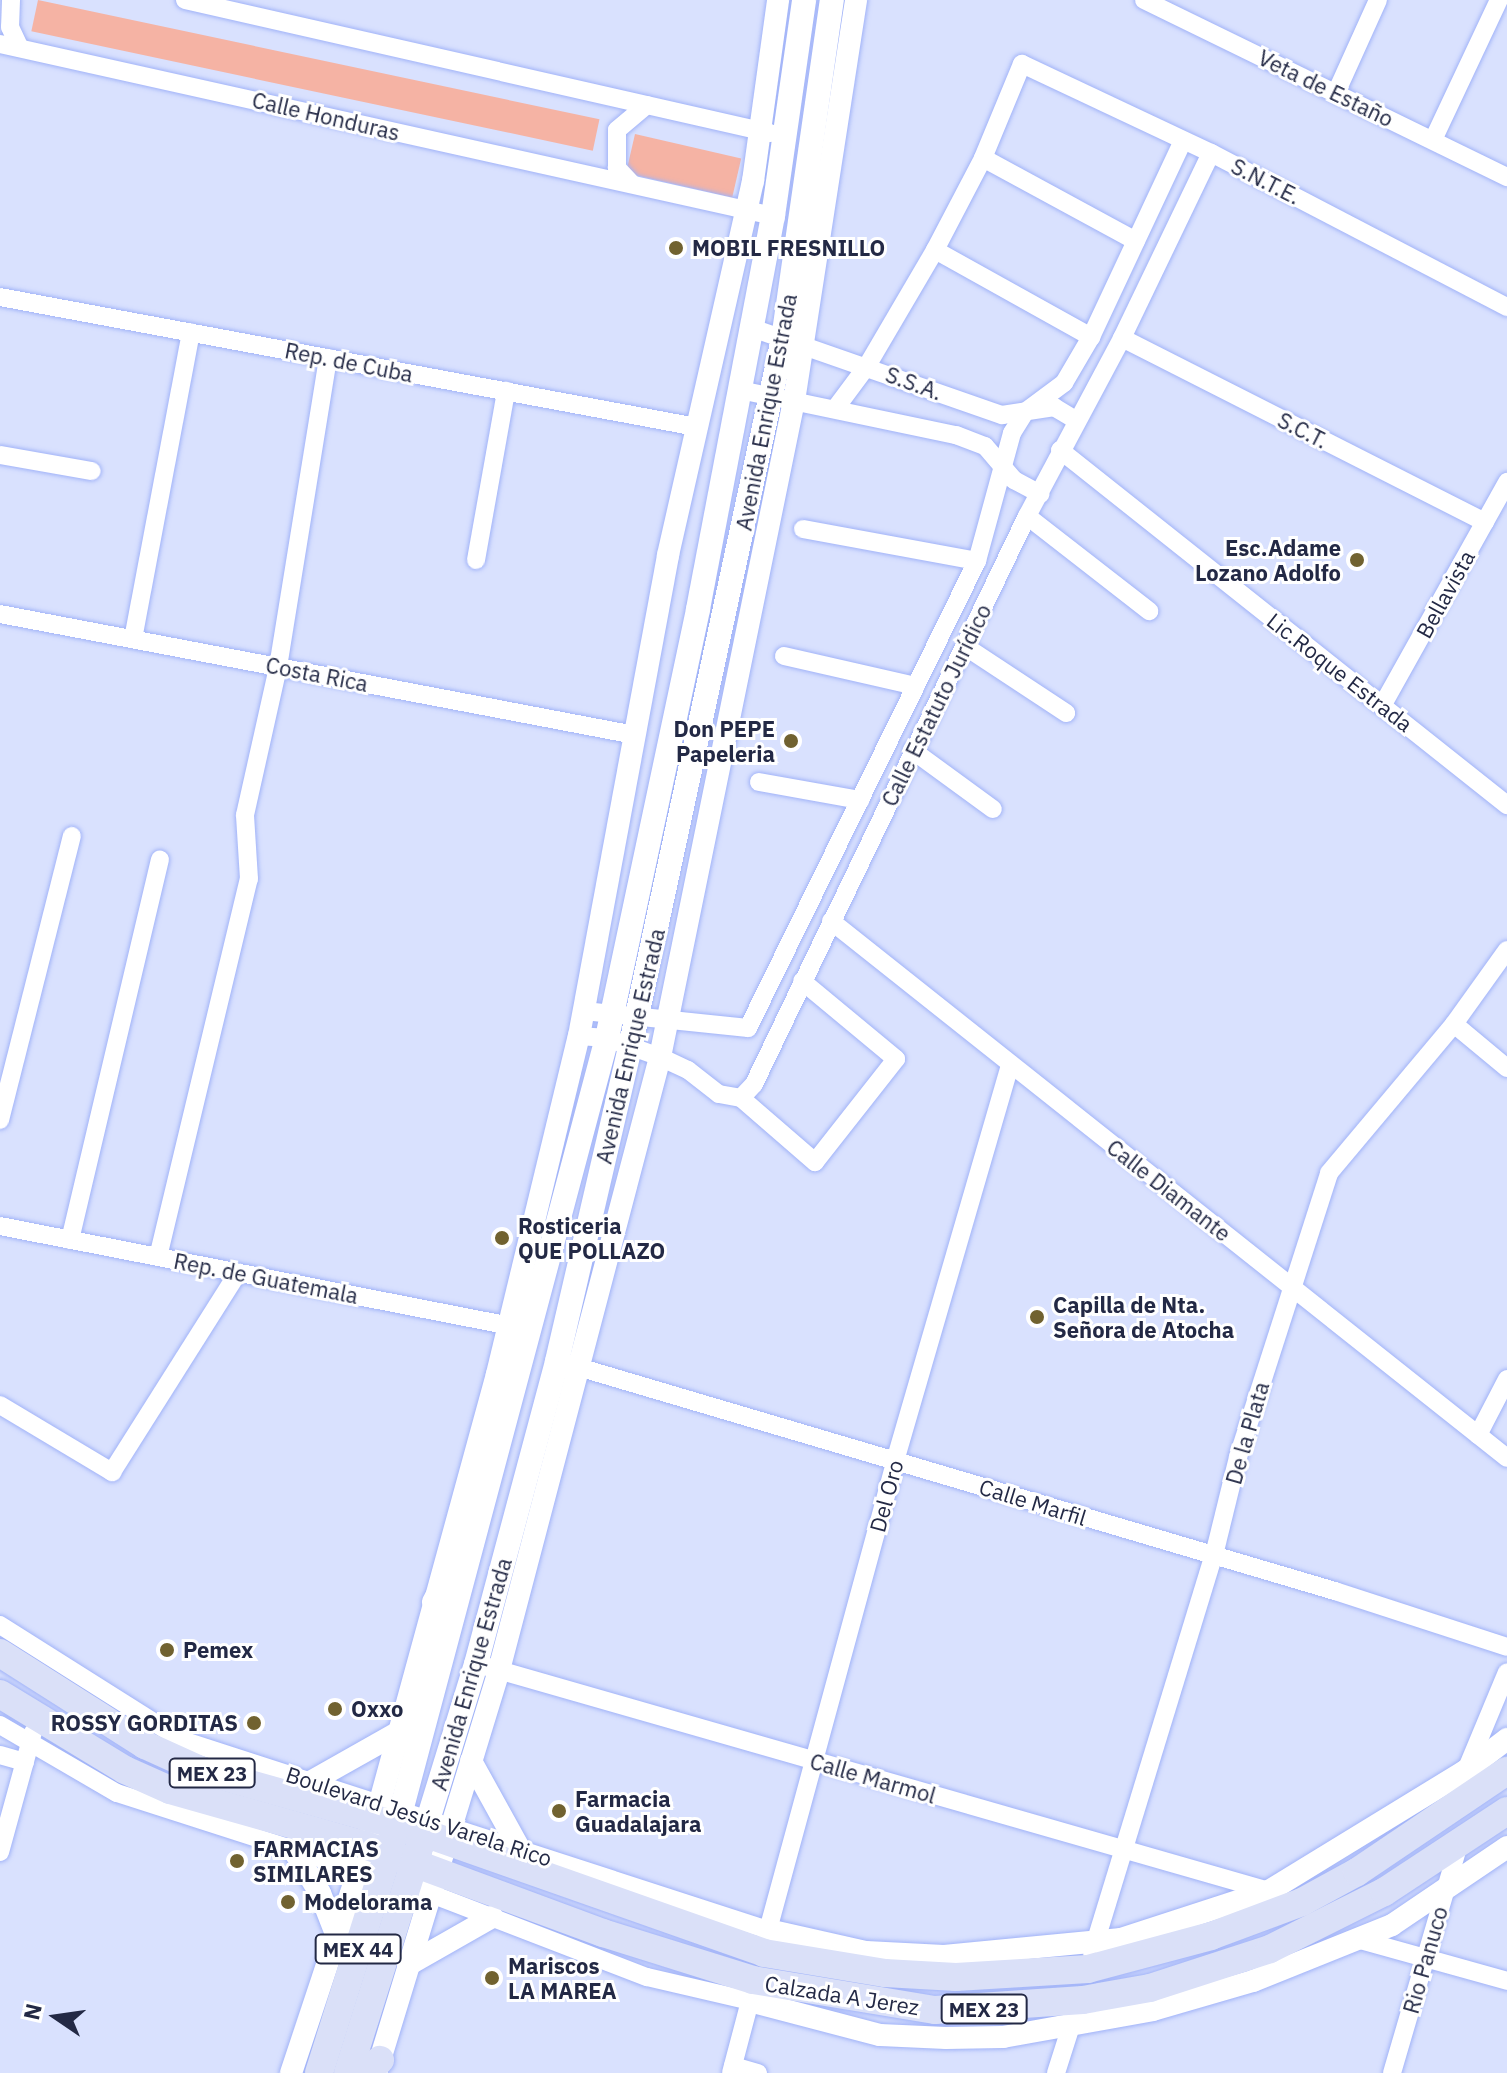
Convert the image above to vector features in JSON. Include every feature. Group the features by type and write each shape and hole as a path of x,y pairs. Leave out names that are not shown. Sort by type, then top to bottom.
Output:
{"main road":[{"name":"Avenida Enrique Estrada","path":"348,2073 405,1846 481,1518 520,1328 607,1038 752,328 773,216 804,0"},
{"name":"Avenida Enrique Estrada","path":"319,2073 405,1846 488,1667 569,1364 600,1179 794,343 832,0"},
{"path":"434,1602 481,1518"},
{"name":"Boulevard Jesús Varela Rico","path":"0,1653 145,1745 200,1770 405,1846"},
{"path":"49,1685 88,1684"},
{"name":"Boulevard Jesús Varela Rico","path":"0,1694 34,1731 170,1790 405,1846"},
{"name":"Calzada A Jerez","path":"405,1846 764,1953 872,1971 956,1977 1211,1936 1302,1902 1357,1872 1507,1771"},
{"name":"Calzada A Jerez","path":"405,1846 753,1980 878,2004 995,2009 1150,1988 1270,1949 1458,1847 1507,1811"}],"street":[{"path":"11,0 10,27 20,48"},
{"path":"185,0 785,137"},
{"path":"373,2069 408,1965 399,1732 434,1602 520,1328 697,427 746,209 778,0"},
{"path":"794,343 856,0"},
{"path":"1336,93 1378,0"},
{"path":"1433,140 1499,0"},
{"name":"Veta de Estaño","path":"1154,2 1507,177"},
{"name":"Calle Honduras","path":"0,44 773,216"},
{"name":"S.N.T.E.","path":"983,158 1022,64 1211,153 1507,307"},
{"path":"631,183 617,168 617,130 647,105"},
{"name":"Calle Estatuto Jurídico","path":"748,1028 977,561 1002,461 1025,412 1064,383 1091,337 1183,141"},
{"name":"Calle Estatuto Jurídico","path":"741,1098 754,1084 912,750 966,647 1060,450 1122,338 1211,153"},
{"path":"835,409 867,366 935,250 983,158 1136,241"},
{"path":"935,250 1091,337"},
{"name":"Rep. de Cuba","path":"0,297 697,427"},
{"name":"S.S.A.","path":"752,328 1002,415 1054,407 1076,420"},
{"path":"133,639 191,332"},
{"name":"S.C.T.","path":"1122,338 1485,522"},
{"path":"158,1257 249,879 245,815 278,667 328,358"},
{"name":"S.S.A.","path":"740,390 956,435 985,446 1002,461 1014,480 1040,494"},
{"path":"476,560 506,391"},
{"path":"569,1364 627,1186 660,1057 783,399"},
{"name":"Lic.Roque Estrada","path":"1060,450 1507,805"},
{"path":"0,455 92,471"},
{"name":"Bellavista","path":"1382,706 1507,482"},
{"path":"1027,516 1149,611"},
{"path":"803,529 977,561"},
{"name":"Costa Rica","path":"0,614 635,735"},
{"path":"966,647 1066,713"},
{"path":"784,656 916,686"},
{"path":"912,750 993,809"},
{"path":"759,782 860,800"},
{"path":"0,1120 72,836"},
{"path":"70,1240 160,860"},
{"name":"Calle Diamante","path":"831,921 1507,1458"},
{"name":"De la Plata","path":"1091,1957 1121,1849 1214,1555 1238,1457 1329,1173 1454,1024 1507,950"},
{"path":"579,1036 607,1038 660,1057 688,1070 719,1094 741,1098 815,1162 896,1059 802,981"},
{"path":"584,1011 748,1028 772,1043"},
{"path":"1454,1024 1507,1068"},
{"name":"Del Oro","path":"768,1930 895,1461 1010,1064"},
{"path":"600,1179 627,1186"},
{"name":"Rep. de Guatemala","path":"0,1226 520,1328"},
{"path":"0,1405 112,1472 238,1273"},
{"name":"Calle Marfil","path":"569,1364 1214,1555 1507,1647"},
{"path":"1478,1435 1507,1379"},
{"name":"Boulevard Jesús Varela Rico","path":"0,1625 88,1684 182,1740 312,1781 405,1846 492,1917 647,1977 750,2001"},
{"path":"291,2073 336,1934 471,1761 488,1667"},
{"name":"Calle Marmol","path":"488,1667 1269,1891"},
{"path":"1453,1807 1507,1672"},
{"name":"Boulevard Jesús Varela Rico","path":"0,1725 34,1731 117,1793 294,1851 405,1846 518,1846 768,1930"},
{"path":"0,1852 34,1731"},
{"path":"312,1781 399,1732"},
{"path":"768,1930 866,1952 1091,1957 1269,1891 1465,1771 1507,1739"},
{"path":"0,1755 25,1762"},
{"path":"471,1761 518,1846"},
{"name":"Rio Panuco","path":"1392,2073 1458,1847"},
{"path":"758,2073 732,2069 750,2001 880,2035 1003,2037 1153,2010 1253,1981 1357,1939 1444,1894 1507,1847"},
{"path":"294,1851 320,1893 336,1934"},
{"path":"408,1965 492,1917"},
{"path":"1357,1939 1507,1981"},
{"path":"1056,2073 1071,2026"}],"shaded area":[{"path":"38,0 599,119 593,151 31,31"},
{"path":"635,134 741,159 732,197 626,173"}],"place":[{"name":"MOBIL FRESNILLO","path":"676,248"},
{"name":"Esc.Adame Lozano Adolfo","path":"1357,560"},
{"name":"Don PEPE Papeleria","path":"791,741"},
{"name":"Rosticeria QUE POLLAZO","path":"502,1238"},
{"name":"Capilla de Nta. Señora de Atocha","path":"1037,1317"},
{"name":"Pemex","path":"167,1650"},
{"name":"Oxxo","path":"335,1709"},
{"name":"ROSSY GORDITAS","path":"254,1723"},
{"name":"Farmacia Guadalajara","path":"559,1811"},
{"name":"FARMACIAS SIMILARES","path":"237,1861"},
{"name":"Modelorama","path":"288,1902"},
{"name":"Mariscos LA MAREA","path":"492,1978"}]}
